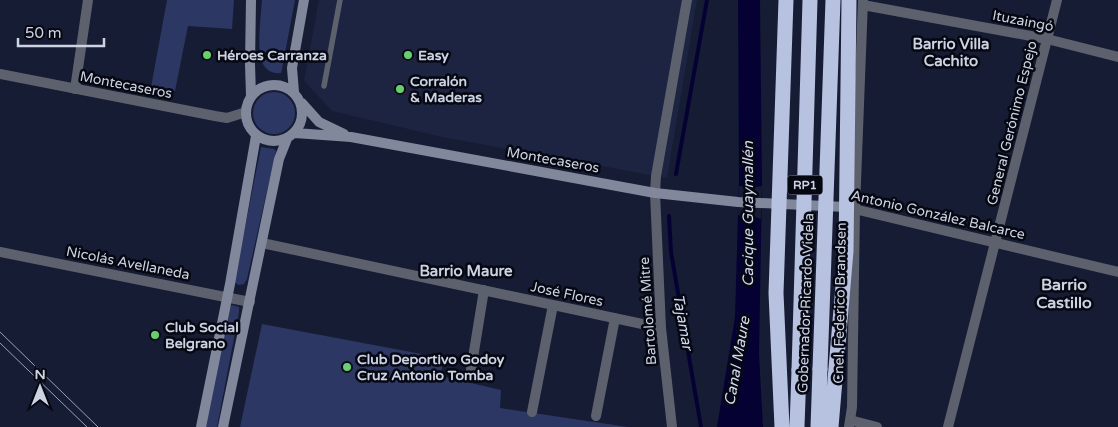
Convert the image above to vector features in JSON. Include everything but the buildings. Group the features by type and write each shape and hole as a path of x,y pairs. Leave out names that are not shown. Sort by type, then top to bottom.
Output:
{"highway":[{"path":"782,427 776,293 786,0"},
{"name":"Gobernador Ricardo Videla","path":"796,427 810,0"},
{"name":"Gobernador Ricardo Videla","path":"818,427 832,0"},
{"path":"831,427 851,207 858,2"}],"main road":[{"path":"251,0 251,96 246,112 248,125 256,136 273,142 291,136"},
{"path":"223,427 279,159 291,136 299,128 302,116 292,68 304,0"},
{"path":"251,96 259,89 272,85 283,86 297,96"},
{"name":"Montecaseros","path":"297,96 319,122 351,137"},
{"path":"201,427 228,297 256,136"},
{"name":"Montecaseros","path":"291,136 351,137 655,193 750,202"},
{"name":"Antonio González Balcarce","path":"750,202 851,207"}],"street":[{"path":"75,89 88,0"},
{"name":"Bartolomé Mitre","path":"672,427 661,328 655,193 656,176 687,0"},
{"name":"General Gerónimo Espejo","path":"948,427 1058,0"},
{"name":"Ituzaingó","path":"858,2 1047,39 1118,57"},
{"name":"Montecaseros","path":"0,74 227,118 246,112"},
{"name":"Antonio González Balcarce","path":"851,207 1118,272"},
{"name":"Cnel. Federico Brandsen","path":"849,424 852,407 851,207"},
{"name":"José Flores","path":"262,243 661,328"},
{"name":"Nicolás Avellaneda","path":"0,252 250,302"},
{"path":"470,376 484,290"},
{"path":"532,412 553,305"},
{"path":"596,416 615,318"},
{"path":"849,424 877,427"}],"lane":[{"path":"324,86 340,0"}],"shaded area":[{"path":"167,0 234,0 232,29 188,26 175,91 151,87"},
{"path":"262,0 295,0 281,73 274,73 268,70 261,59 259,39"},
{"path":"319,0 697,0 667,178 442,137 332,111 304,81"},
{"path":"278,92 286,95 292,101 295,113 292,125 286,131 270,134 262,131 256,125 253,109 256,101 262,95"},
{"path":"261,147 276,151 247,279 244,284 239,285 235,283 235,277"},
{"path":"232,305 239,307 239,312 217,427 204,427 229,308"},
{"name":"Club Deportivo Godoy Cruz Antonio Tomba","path":"262,324 443,358 441,376 501,390 500,408 628,427 240,427"}],"water":[{"path":"738,0 760,0 762,186 759,354 763,427 717,427 735,317 739,180"}],"pier":[{"path":"739,186 762,186 761,219 738,215"}],"waterway":[{"name":"Tajamar","path":"676,174 707,0"},
{"name":"Tajamar","path":"669,216 671,252 701,427"}],"tram line":[{"path":"0,332 98,427"},
{"path":"0,343 87,427"}],"place":[{"name":"Héroes Carranza","path":"207,55"},
{"name":"Easy","path":"408,55"},
{"name":"Corralón & Maderas","path":"400,89"},
{"name":"Club Social Belgrano","path":"155,335"},
{"name":"Club Deportivo Godoy Cruz Antonio Tomba","path":"347,367"}],"district":[{"name":"Barrio Villa Cachito","path":"951,52"},
{"name":"Barrio Maure","path":"466,271"},
{"name":"Barrio Castillo","path":"1064,294"}],"water label":[{"name":"Cacique Guaymallén","path":"748,214"},
{"name":"Canal Maure","path":"737,361"}]}
